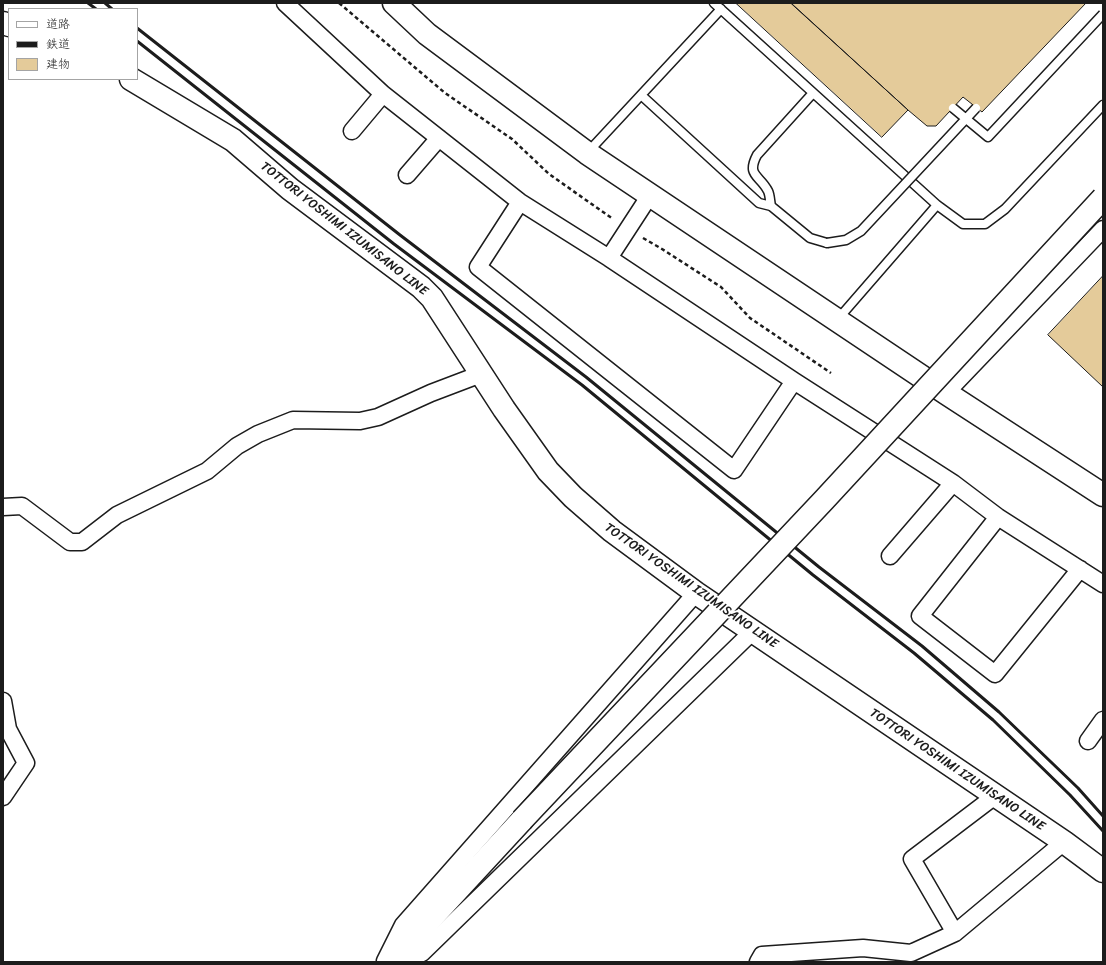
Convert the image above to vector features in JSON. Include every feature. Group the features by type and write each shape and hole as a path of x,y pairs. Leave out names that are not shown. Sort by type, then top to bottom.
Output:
{"street":[{"path":"285,3 383,94 520,202 609,258 1103,584"},
{"path":"394,3 427,34 587,153 946,393 1103,495"},
{"name":"TOTTORI YOSHIMI IZUMISANO LINE","path":"133,80 233,140 290,189 421,287 432,298 504,409 548,471 573,497 612,531 696,593 1064,842 1103,871"},
{"path":"352,131 383,94"},
{"path":"407,175 438,138"},
{"path":"609,258 650,195"},
{"path":"391,962 522,820 824,500 1103,198"},
{"path":"520,202 478,267 734,470 794,381"},
{"path":"946,393 1103,229"},
{"path":"3,506 22,506 70,542 82,542 117,515 207,470 237,446 258,434 293,420 360,421 378,417 431,393 481,374"},
{"path":"890,556 953,484"},
{"path":"998,516 920,616 996,674 1080,569"},
{"path":"385,962 403,925 696,593"},
{"path":"405,962 422,953 753,631"},
{"path":"3,701 8,729 26,763 3,797"},
{"path":"1088,740 1103,720"},
{"path":"955,932 912,859 995,796"},
{"path":"758,962 762,955 863,948 912,957 955,932 1064,842"}],"lane":[{"path":"714,3 937,205 963,224 986,224 1005,209 1103,105"},
{"path":"587,153 721,9"},
{"path":"953,108 988,137 1103,14"},
{"path":"770,206 768,191 753,172 753,163 757,155 813,93"},
{"path":"641,95 758,203 770,206 810,238 827,243 846,240 861,231 976,108"},
{"path":"837,320 937,205"}],"path":[{"path":"339,3 444,93 512,139 549,174 599,208 627,230 662,249 721,287 750,318 831,373"}],"building":[{"path":"736,3 791,3 908,110 882,137"},
{"path":"791,3 1086,3 982,112 963,97 936,126 927,126"},
{"path":"1103,276 1103,387 1048,335"}],"railway":[{"path":"88,3 95,8"},
{"path":"105,3 111,8"},
{"path":"138,29 400,235 586,377 819,567 922,646 999,712 1078,788 1103,816"},
{"path":"138,42 394,244 582,385 813,575 914,653 993,720 1070,795 1103,831"}]}
